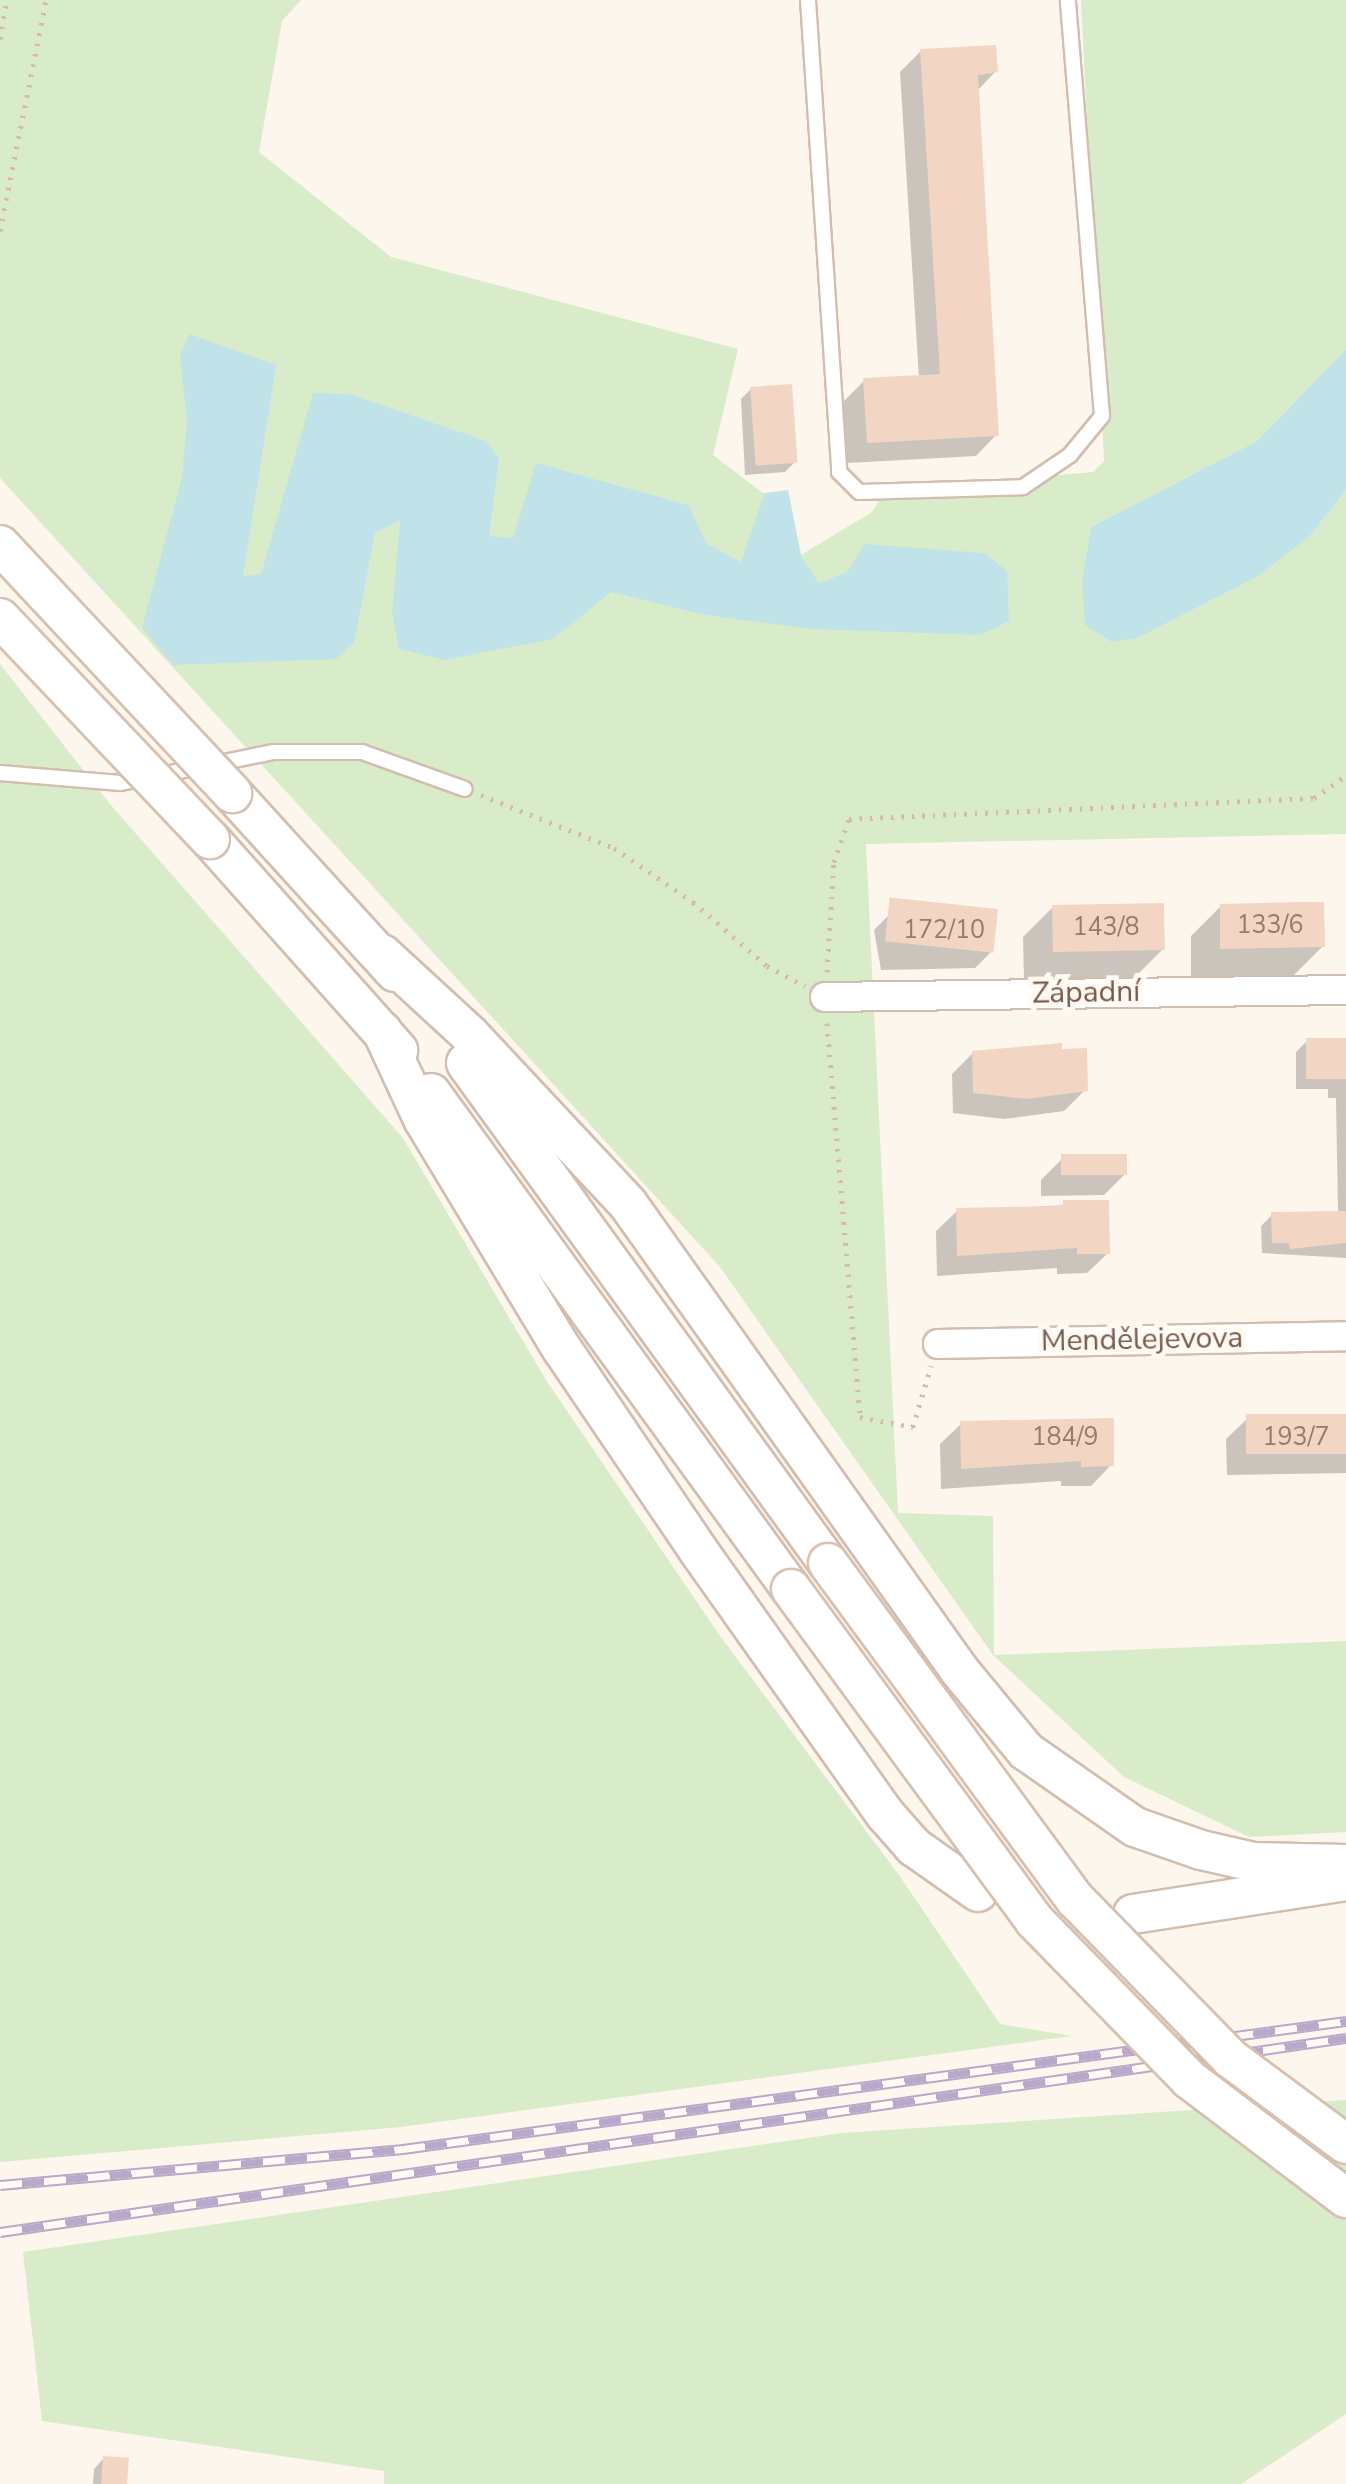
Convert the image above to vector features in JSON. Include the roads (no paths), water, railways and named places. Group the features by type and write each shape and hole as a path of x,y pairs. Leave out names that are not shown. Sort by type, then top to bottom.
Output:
{"main road":[{"path":"0,545 382,954 470,1035 628,1204 960,1671 1026,1751 1084,1797 1151,1832 1254,1862 1346,1864"},
{"path":"0,618 210,839 382,1030 501,1182 1034,1920 1188,2080 1346,2198"},
{"path":"382,954 542,1161 828,1563 1076,1900 1230,2058 1346,2144"},
{"path":"382,1030 424,1119 562,1349 698,1550 885,1814 914,1848 978,1892"},
{"path":"1133,1914 1346,1881"}],"street":[{"name":"Západní","path":"825,997 1346,990"},
{"name":"Mendělejevova","path":"938,1344 1346,1336"}],"lane":[{"path":"808,0 839,472 859,492 1024,487 1070,455 1102,416 1068,0"},
{"path":"0,772 121,782 274,752 362,752 465,789"}],"water":[{"path":"189,334 276,365 243,576 261,574 313,393 349,394 486,441 499,458 489,536 513,538 536,463 688,505 707,544 741,562 764,494 788,490 801,556 819,583 847,572 864,544 984,553 1007,571 1009,621 980,635 811,629 706,615 611,592 553,639 445,660 399,649 392,612 400,520 375,533 354,643 336,659 173,665 142,628 182,477 187,420 180,356"},
{"path":"1346,349 1346,490 1310,536 1258,576 1137,638 1112,642 1085,625 1082,579 1091,527 1257,441"}],"railway":[{"path":"0,2185 403,2149 1346,2021"},
{"path":"0,2232 1346,2038"}]}
